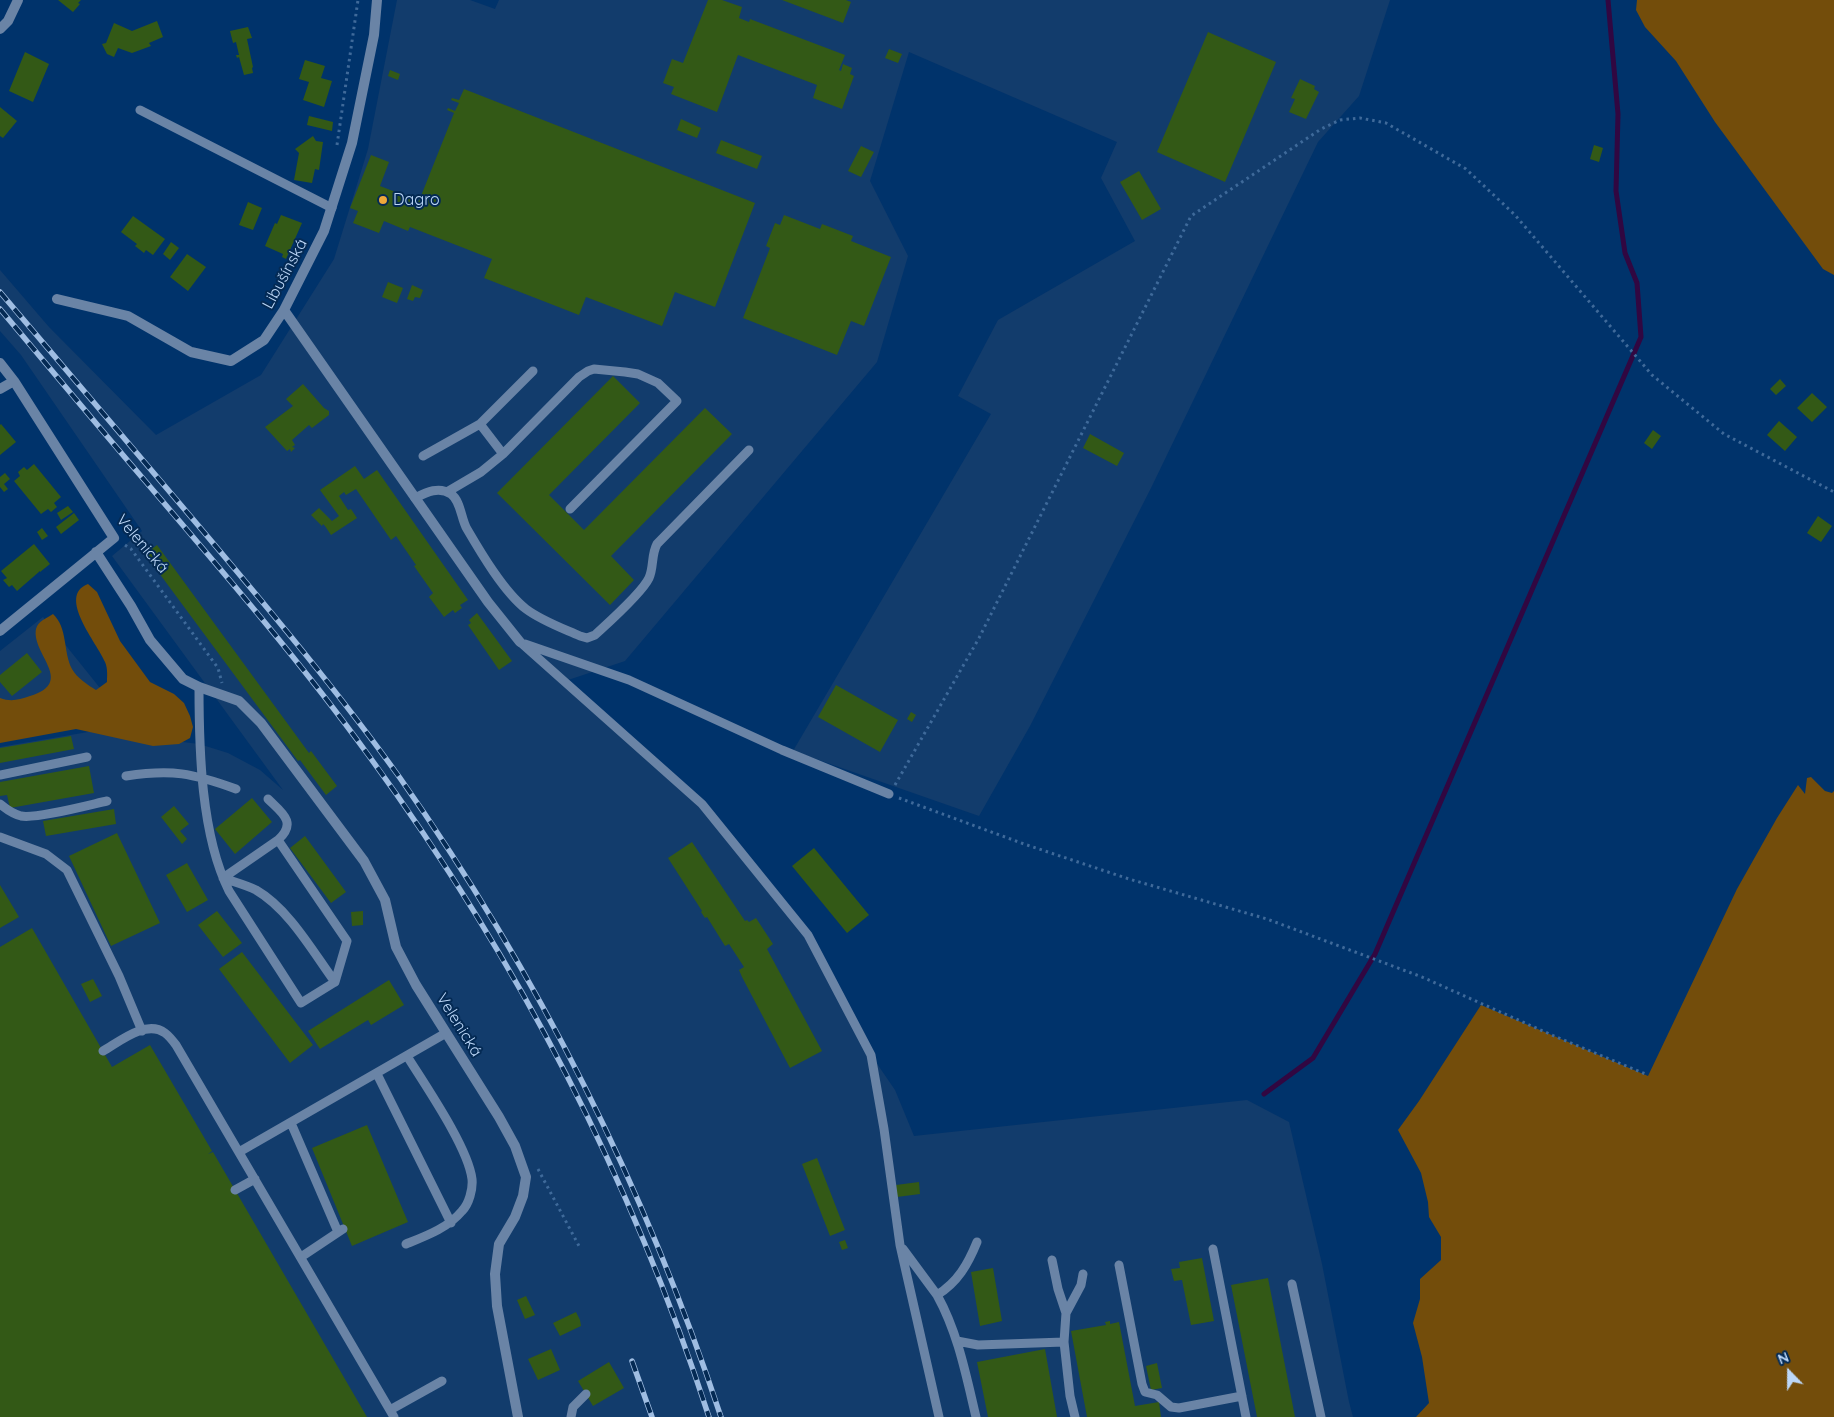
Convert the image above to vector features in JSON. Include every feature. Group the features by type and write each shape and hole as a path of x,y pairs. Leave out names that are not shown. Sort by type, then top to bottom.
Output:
{"street":[{"path":"0,29 8,21 18,0"},
{"name":"Libušínská","path":"57,299 128,316 191,352 232,361 264,340 284,310 324,231 332,208 352,143 374,35 377,0"},
{"path":"284,310 488,602 520,642"},
{"name":"Velenická","path":"0,363 14,381 114,538"},
{"path":"0,389 14,381"},
{"path":"0,631 114,538"},
{"name":"Velenická","path":"96,552 131,606 150,640 183,679 199,688 239,701 261,723 364,861 385,900 396,947 416,985 499,1117 515,1146 526,1177 523,1196 515,1217 499,1244 495,1274 497,1306 518,1417"}],"lane":[{"path":"140,110 332,208"},
{"path":"447,492 480,472 503,454 579,377 588,371 594,369 632,373 658,383 677,401 570,509"},
{"path":"423,456 480,424 533,371"},
{"path":"480,424 503,454"},
{"path":"415,498 429,491 442,490 454,497 465,526 490,566 514,598 534,614 587,638 595,635 644,586 651,574 653,555 657,544 749,450"},
{"path":"520,642 629,680 782,750 889,794"},
{"path":"520,642 702,804 808,935 871,1055 884,1129 900,1245 939,1417"},
{"path":"199,688 199,744 215,856 229,891 301,1002 335,982 347,941 278,840"},
{"path":"0,775 87,757"},
{"path":"126,776 156,772 180,773 203,777 236,789"},
{"path":"223,878 285,834 288,827 286,816 268,799"},
{"path":"0,804 7,810 22,816 42,815 107,801"},
{"path":"0,837 46,854 67,870 119,976 142,1031"},
{"path":"223,878 256,890 273,903 292,922 335,982"},
{"path":"103,1051 150,1028 164,1032 176,1045 392,1414 442,1381"},
{"path":"240,1152 446,1033"},
{"path":"406,1244 451,1223 464,1210 470,1194 472,1179 464,1156 451,1129 408,1056"},
{"path":"376,1074 451,1223"},
{"path":"291,1123 315,1168 341,1230 301,1257"},
{"path":"235,1190 255,1179"},
{"path":"937,1295 949,1288 967,1267 977,1242"},
{"path":"900,1245 937,1295 947,1312 957,1341 976,1417"},
{"path":"1213,1249 1246,1417"},
{"path":"1052,1260 1058,1289 1066,1312 1064,1342 1070,1396 1075,1417"},
{"path":"1119,1265 1145,1392 1156,1395 1171,1407 1178,1408 1242,1396"},
{"path":"1066,1312 1081,1286 1083,1274"},
{"path":"1292,1284 1321,1417"},
{"path":"957,1341 978,1345 1064,1342"},
{"path":"571,1417 573,1406 586,1394"}],"path":[{"path":"337,145 358,0"},
{"path":"1648,1075 1554,1036 1422,977 1276,922 1120,876 1024,844 889,794 979,638 1191,216 1321,129 1340,120 1360,118 1386,123 1466,169 1515,215 1652,375 1724,434 1834,492"},
{"name":"Velenická","path":"114,538 131,549 218,668 222,679 223,695"},
{"path":"534,1161 579,1246"}],"shaded area":[{"path":"397,0 470,0 495,9 499,0 1390,0 1359,96 1318,142 1151,488 1030,726 979,816 793,751 991,414 958,396 998,320 1135,241 1101,178 1117,142 909,52 870,181 908,256 877,362 625,661 562,682 702,804 808,935 871,1055 895,1090 914,1136 1247,1100 1289,1122 1322,1264 1353,1417 0,1417 0,747 94,731 199,744 228,753 260,770 283,790 112,556 142,531 21,355 0,331 0,270 49,327 156,435 261,375 334,259 368,149"},
{"path":"1637,0 1834,0 1834,275 1823,269 1715,122 1676,61 1645,27 1636,10"},
{"path":"88,584 97,592 120,641 150,682 174,694 184,703 193,727 190,738 179,744 153,746 76,729 0,743 0,698 11,700 26,697 43,690 50,683 51,675 39,648 36,629 41,622 53,614 61,626 67,655 74,672 96,690 107,682 105,662 77,609 76,599 79,590"},
{"path":"43,617 100,688 82,702 0,723 0,651"},
{"path":"1811,777 1825,791 1832,793 1834,791 1834,1417 1416,1417 1429,1403 1422,1357 1413,1323 1420,1299 1420,1279 1441,1260 1441,1237 1429,1217 1428,1202 1421,1173 1398,1130 1481,1005 1648,1076 1737,889 1798,785 1805,794 1807,778"}],"building":[{"path":"58,0 81,0 73,12"},
{"path":"708,0 722,0 742,7 739,18 749,22 750,19 845,55 839,70 841,71 843,64 852,68 850,74 854,76 842,109 813,98 817,85 738,55 717,112 671,94 674,87 663,83 672,59 683,63"},
{"path":"782,0 846,0 851,2 843,23"},
{"path":"157,21 163,37 149,43 151,46 132,53 118,48 114,57 107,54 102,44 106,43 114,23 132,31"},
{"path":"248,27 252,38 247,39 253,73 244,75 239,57 237,58 236,55 239,55 236,42 233,43 230,31"},
{"path":"1208,32 1276,62 1225,182 1157,152"},
{"path":"889,49 902,54 898,63 885,58"},
{"path":"25,52 49,64 33,102 9,91"},
{"path":"305,60 325,66 321,78 332,81 324,107 303,100 309,82 299,79"},
{"path":"390,70 400,74 398,80 388,76"},
{"path":"1300,79 1315,86 1314,89 1319,92 1306,119 1289,112 1295,99 1291,98"},
{"path":"464,89 755,203 715,307 675,292 662,326 586,297 579,315 484,278 492,259 410,227 408,231 384,221 379,233 353,223 358,211 350,208 371,155 389,162 380,186 419,201 454,113 447,110 448,108 455,111 459,103 451,100 452,98 459,100"},
{"path":"0,107 17,121 3,138 0,136"},
{"path":"309,116 333,122 332,131 307,125"},
{"path":"681,119 701,128 697,138 677,130"},
{"path":"313,136 316,141 323,142 319,170 315,169 312,183 294,180 299,153 295,149"},
{"path":"721,140 762,156 757,169 716,153"},
{"path":"1594,145 1603,148 1599,162 1590,159"},
{"path":"861,146 874,152 861,177 848,171"},
{"path":"1139,171 1161,209 1142,220 1120,182"},
{"path":"248,202 262,208 253,230 239,225"},
{"path":"281,215 302,223 286,259 282,257 283,254 265,246 275,223 277,224"},
{"path":"784,215 820,229 822,224 853,236 851,241 891,257 864,326 851,321 837,355 743,318 770,248 766,246 775,223 780,225"},
{"path":"133,216 165,239 153,255 146,250 144,253 135,246 137,244 121,232"},
{"path":"171,242 179,248 170,260 163,254"},
{"path":"187,254 206,267 188,291 170,277"},
{"path":"388,282 403,288 397,303 382,297"},
{"path":"412,285 423,290 420,298 415,297 413,301 407,299"},
{"path":"613,376 640,403 549,495 584,530 705,408 732,434 611,556 634,580 610,605 497,493"},
{"path":"1780,379 1786,386 1776,395 1770,389"},
{"path":"303,384 324,408 329,411 329,415 312,428 309,425 292,440 295,445 292,447 295,448 291,452 290,449 287,451 265,427 293,406 286,399"},
{"path":"1812,393 1827,407 1812,422 1797,408"},
{"path":"1779,421 1797,437 1785,451 1767,435"},
{"path":"0,425 16,442 0,455"},
{"path":"1653,430 1661,436 1652,449 1644,443"},
{"path":"1090,434 1124,453 1117,466 1083,448"},
{"path":"34,464 61,497 54,503 57,507 51,512 48,509 41,514 14,481 20,476 18,472 24,467 27,470"},
{"path":"355,466 364,479 377,470 468,600 460,605 462,608 455,613 453,610 444,617 429,597 433,593 414,566 416,565 396,536 391,540 356,489 346,495 344,492 339,496 348,510 351,509 357,518 331,535 323,524 322,526 311,515 319,508 332,521 339,516 320,490"},
{"path":"5,473 10,479 4,484 8,489 4,492 0,487 0,477"},
{"path":"68,506 73,512 61,520 57,513"},
{"path":"74,513 79,520 61,534 56,527"},
{"path":"1818,516 1832,526 1821,542 1807,533"},
{"path":"42,528 48,536 42,540 37,532"},
{"path":"34,544 50,564 17,591 12,585 9,587 3,580 7,578 1,571"},
{"path":"157,545 309,753 311,751 337,786 326,795 300,760 298,761 145,554"},
{"path":"477,613 512,661 499,670 468,625 471,623 469,620"},
{"path":"27,653 42,672 12,696 0,682 0,675"},
{"path":"836,685 898,720 880,752 818,717"},
{"path":"911,712 916,715 912,722 907,719"},
{"path":"71,736 74,749 0,763 0,748"},
{"path":"89,766 94,793 10,808 7,795 0,796 0,782"},
{"path":"252,798 272,822 235,854 215,829"},
{"path":"174,806 189,824 180,831 187,839 182,844 161,817"},
{"path":"114,809 116,824 46,836 43,821"},
{"path":"117,833 160,923 111,946 69,856"},
{"path":"305,836 346,892 331,903 290,848"},
{"path":"692,842 745,921 749,922 756,918 773,944 767,949 822,1051 790,1068 742,977 739,970 744,967 729,944 725,946 707,917 705,918 668,858"},
{"path":"814,848 869,915 847,933 792,866"},
{"path":"187,863 208,900 187,912 166,875"},
{"path":"0,885 19,917 0,928"},
{"path":"217,911 242,943 223,957 198,925"},
{"path":"363,911 363,925 352,926 351,912"},
{"path":"32,928 112,1067 150,1045 212,1151 208,1154 213,1152 367,1417 0,1417 0,947"},
{"path":"242,952 313,1045 290,1063 219,969"},
{"path":"93,979 102,996 90,1002 81,984"},
{"path":"389,980 404,1005 371,1025 368,1020 320,1049 308,1031"},
{"path":"367,1125 408,1222 352,1246 312,1148"},
{"path":"817,1158 845,1230 830,1236 802,1164"},
{"path":"919,1182 920,1194 897,1197 896,1185"},
{"path":"845,1240 848,1248 842,1250 839,1242"},
{"path":"1202,1258 1214,1321 1191,1325 1182,1280 1174,1281 1171,1269 1180,1268 1179,1262"},
{"path":"993,1268 1002,1321 980,1326 971,1272"},
{"path":"1268,1278 1295,1417 1257,1417 1231,1285"},
{"path":"526,1296 535,1315 525,1319 517,1300"},
{"path":"576,1312 581,1326 560,1336 553,1323"},
{"path":"1110,1321 1110,1324 1119,1322 1135,1406 1159,1402 1161,1417 1087,1417 1071,1331 1106,1325 1105,1322"},
{"path":"551,1349 560,1370 538,1380 528,1359"},
{"path":"1045,1349 1057,1417 988,1417 977,1362"},
{"path":"609,1362 624,1388 593,1406 578,1381"},
{"path":"1157,1363 1162,1388 1151,1390 1146,1366"}],"waterway":[{"path":"1264,1094 1313,1058 1375,954 1641,337 1637,283 1625,253 1616,191 1618,114 1608,0"}],"railway":[{"path":"0,292 301,649 376,745 450,852 498,929 542,1006 584,1086 623,1167 659,1249 721,1417"},
{"path":"0,309 288,651 343,721 423,832 521,991 565,1073 606,1157 644,1242 678,1329 709,1417"},
{"path":"632,1361 652,1417"}],"place":[{"name":"Dagro","path":"383,200"}]}
